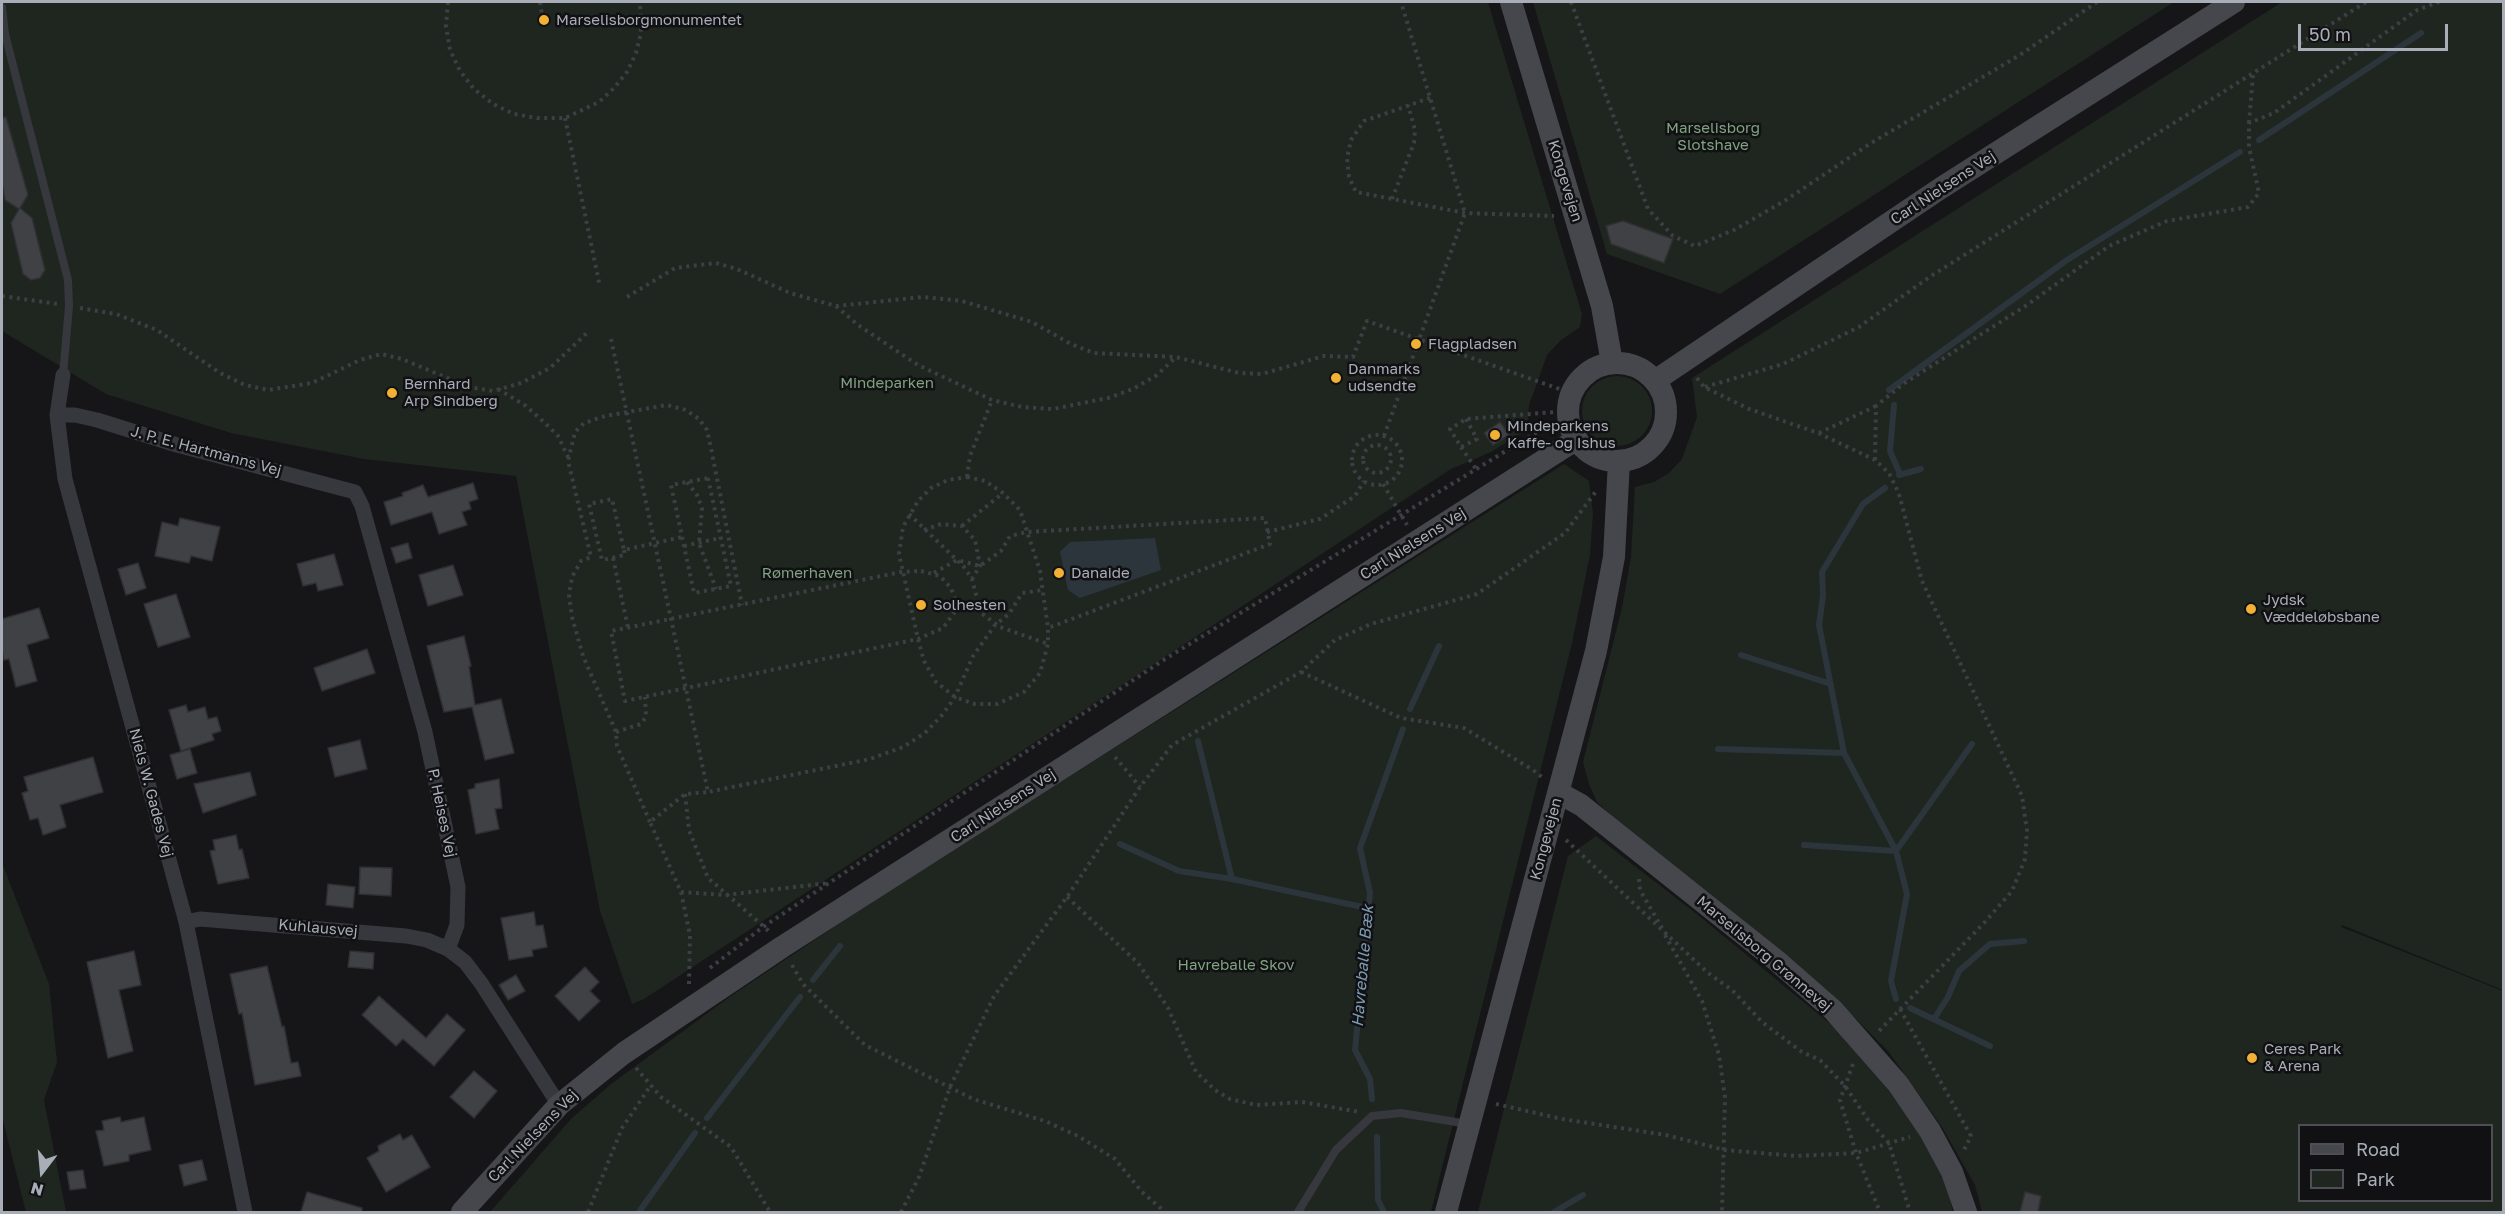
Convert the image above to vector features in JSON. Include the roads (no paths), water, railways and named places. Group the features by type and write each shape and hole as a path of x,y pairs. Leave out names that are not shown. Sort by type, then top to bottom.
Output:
{"street":[{"name":"Kongevejen","path":"1511,2 1602,306 1612,363"},
{"name":"Carl Nielsens Vej","path":"1656,380 1941,188 2234,2"},
{"path":"1612,363 1627,363 1641,369 1656,380 1666,405 1662,432 1644,453 1619,461 1595,456 1571,417 1587,372 1612,363"},
{"name":"Niels W. Gades Vej","path":"63,375 57,415 65,478 186,922 245,1212"},
{"name":"J. P. E. Hartmanns Vej","path":"57,415 75,415 97,420 177,445 355,492"},
{"name":"Carl Nielsens Vej","path":"462,1212 559,1105 624,1053 782,947 1103,742 1571,417"},
{"name":"Kongevejen","path":"1446,1212 1606,606 1614,557 1619,461"},
{"name":"P. Heises Vej","path":"355,492 365,517 425,732 458,887 457,925 448,949"},
{"name":"Marselisborg Grønnevej","path":"1558,793 1581,805 1777,961 1833,1010 1898,1084 1930,1131 1952,1172 1966,1212"},
{"name":"Kuhlausvej","path":"186,922 200,919 406,936 427,940 448,949"},
{"path":"448,949 465,962 481,983 559,1105"}],"lane":[{"path":"2,7 4,34 68,280 69,306 63,375"},
{"path":"1298,1212 1336,1150 1372,1116 1401,1113 1468,1124"}],"waterway":[{"path":"2259,140 2421,33"},
{"path":"1889,390 2067,260 2240,152"},
{"path":"1894,405 1890,451 1900,474"},
{"path":"1899,475 1921,469"},
{"path":"1885,488 1863,504 1822,572 1823,596 1819,625 1844,753 1896,851 1907,894 1891,981 1896,999"},
{"name":"Havreballe Bæk","path":"1410,709 1439,646"},
{"path":"1741,655 1831,684"},
{"name":"Havreballe Bæk","path":"1372,1099 1370,1079 1355,1050 1370,893 1360,848 1403,729"},
{"path":"1198,741 1232,879 1367,908"},
{"path":"1804,845 1896,851 1972,744"},
{"path":"1718,749 1844,753"},
{"path":"1120,844 1179,871 1232,879"},
{"path":"1934,1019 1948,997 1959,971 1990,944 2024,941"},
{"path":"813,980 840,946"},
{"path":"707,1118 800,997"},
{"path":"1910,1008 1990,1046"},
{"path":"639,1212 695,1133"},
{"path":"1377,1137 1378,1200 1384,1212"},
{"path":"1554,1212 1583,1195"}],"place":[{"name":"Marselisborgmonumentet","path":"544,20"},
{"name":"Flagpladsen","path":"1416,344"},
{"name":"Danmarks udsendte","path":"1336,378"},
{"name":"Bernhard Arp Sindberg","path":"392,393"},
{"name":"Mindeparkens Kaffe- og Ishus","path":"1495,435"},
{"name":"Danaide","path":"1059,573"},
{"name":"Solhesten","path":"921,605"},
{"name":"Jydsk Væddeløbsbane","path":"2251,609"},
{"name":"Ceres Park & Arena","path":"2252,1058"}],"park label":[{"name":"Marselisborg Slotshave","path":"1713,136"},
{"name":"Mindeparken","path":"887,383"},
{"name":"Rømerhaven","path":"807,573"},
{"name":"Havreballe Skov","path":"1236,965"}]}
